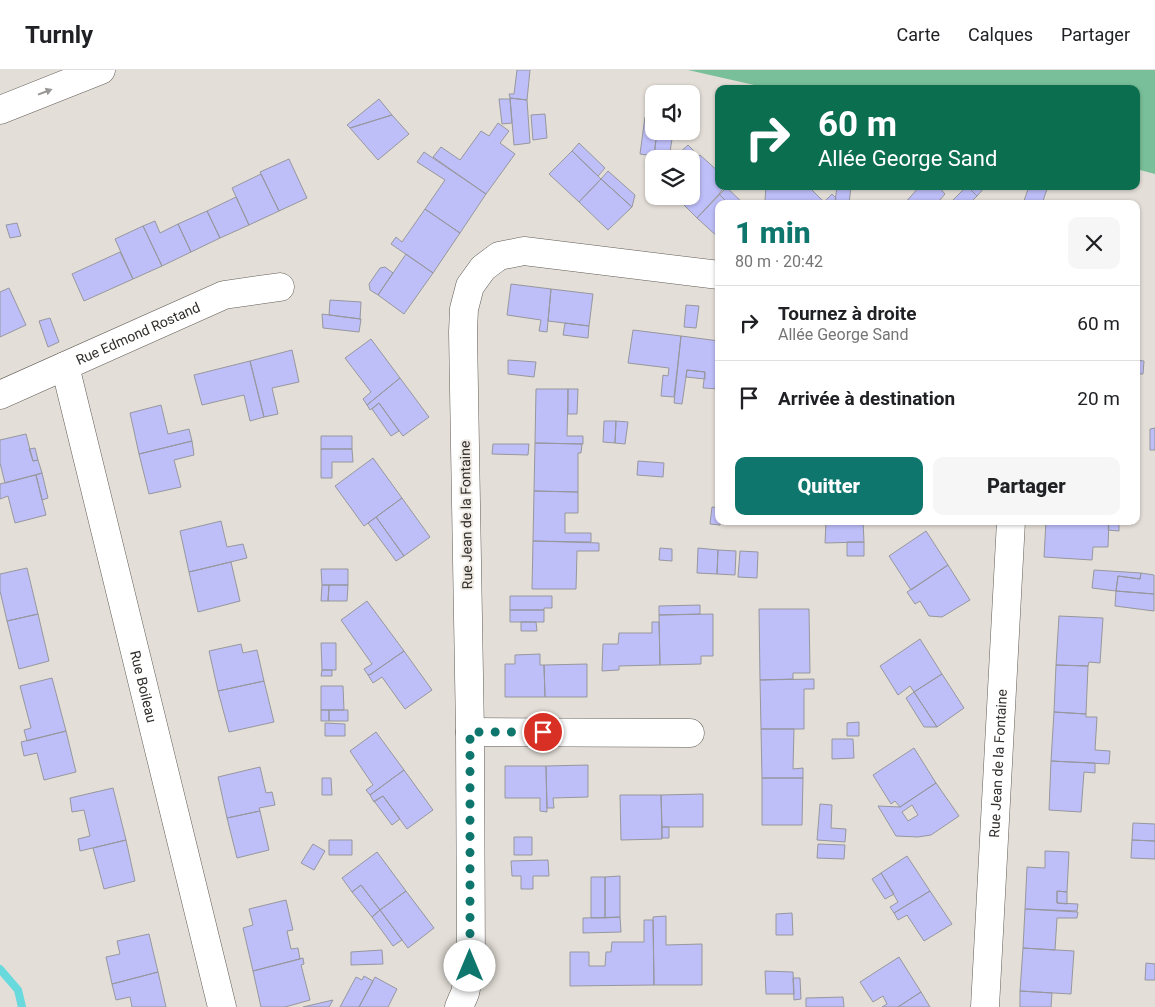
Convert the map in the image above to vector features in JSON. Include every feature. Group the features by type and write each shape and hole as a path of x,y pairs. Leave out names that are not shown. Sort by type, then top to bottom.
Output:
{"main road":[{"path":"0,110 102,70"},
{"name":"Rue Jean de la Fontaine","path":"458,1007 465,993 470,966 470,732 463,332 464,310 470,286 482,268 499,256 524,251 715,275"},
{"name":"Rue Edmond Rostand","path":"0,395 224,295 280,287"},
{"name":"Rue Boileau","path":"65,366 222,1007"},
{"name":"Rue Jean de la Fontaine","path":"985,1007 1011,525"},
{"path":"470,732 690,732"}],"green space":[{"path":"688,70 1155,70 1155,174 1140,170 1140,85 754,85"}],"building":[{"path":"517,70 530,70 527,100 510,98 509,94 514,94"},
{"path":"510,98 527,100 530,143 514,145"},
{"path":"379,99 392,115 350,128 347,125"},
{"path":"499,99 510,99 512,123 502,124"},
{"path":"545,114 547,138 533,140 531,115"},
{"path":"392,115 409,134 378,160 350,128"},
{"path":"645,117 645,140 656,140 655,150 645,150 645,155 640,154"},
{"path":"498,123 509,131 500,143 515,154 486,194 433,157 441,147 460,160 481,131 489,136"},
{"path":"656,140 672,140 670,150 655,150"},
{"path":"579,143 605,168 598,176 572,151"},
{"path":"688,145 693,150 683,150"},
{"path":"572,151 601,179 579,202 549,174"},
{"path":"424,152 486,194 460,233 425,209 445,180 417,162"},
{"path":"700,155 715,168 715,190 724,190 697,218 684,205 700,205"},
{"path":"289,159 307,198 279,211 260,172"},
{"path":"608,171 635,195 632,207 601,179"},
{"path":"261,174 279,211 249,225 232,188"},
{"path":"601,179 632,207 608,230 579,202"},
{"path":"722,190 729,190 740,200 725,200 719,194"},
{"path":"766,190 812,190 822,200 765,200"},
{"path":"836,190 851,190 849,200 835,200"},
{"path":"916,190 942,190 945,194 940,200 908,200"},
{"path":"963,190 971,190 977,196 973,200 953,200"},
{"path":"971,190 982,190 977,196"},
{"path":"1028,190 1047,190 1043,200 1024,200"},
{"path":"719,194 725,200 715,200 715,234 697,218"},
{"path":"832,194 836,200 826,200"},
{"path":"236,197 249,225 220,238 207,211"},
{"path":"425,209 460,233 433,273 391,244 396,237 402,242"},
{"path":"207,211 220,238 191,252 178,224"},
{"path":"155,221 160,233 178,224 191,252 162,266 143,226"},
{"path":"17,223 21,236 10,238 6,225"},
{"path":"143,226 162,266 133,279 115,239"},
{"path":"120,252 133,279 84,301 72,274"},
{"path":"406,254 433,273 404,314 378,295"},
{"path":"385,267 393,273 378,295 370,290 369,284 380,268"},
{"path":"511,284 551,289 547,332 539,331 541,320 507,315"},
{"path":"9,288 26,325 0,337 0,292"},
{"path":"551,289 593,294 589,326 548,321"},
{"path":"330,300 361,302 360,319 329,315"},
{"path":"686,305 699,306 696,328 684,327"},
{"path":"322,314 361,319 359,332 323,328"},
{"path":"50,318 59,342 48,347 39,321"},
{"path":"565,323 589,326 588,338 563,335"},
{"path":"633,330 681,336 674,397 661,396 663,375 668,376 669,368 628,363"},
{"path":"681,336 715,340 715,389 703,388 705,372 687,370 682,404 674,403"},
{"path":"371,339 400,378 367,405 363,399 371,392 345,358"},
{"path":"292,350 299,382 272,388 278,414 264,417 250,361"},
{"path":"508,360 536,362 534,377 508,374"},
{"path":"1140,360 1144,361 1143,374 1140,374"},
{"path":"250,361 264,417 250,421 244,395 202,405 194,375"},
{"path":"687,370 705,372 705,379 686,377"},
{"path":"400,378 429,417 403,436 379,403 370,410 367,405"},
{"path":"536,389 568,389 567,436 583,436 583,444 535,443"},
{"path":"568,389 578,389 577,414 568,414"},
{"path":"379,403 399,431 391,436 372,409"},
{"path":"161,405 168,434 189,429 192,441 139,454 130,413"},
{"path":"604,421 616,421 615,443 603,442"},
{"path":"616,421 628,422 625,444 615,443"},
{"path":"1155,428 1155,450 1150,450 1150,429"},
{"path":"26,434 33,461 38,460 42,473 5,483 0,463 0,440"},
{"path":"321,436 352,436 352,449 321,449"},
{"path":"192,441 194,455 174,460 181,487 149,494 139,454"},
{"path":"535,443 582,444 581,453 578,453 578,492 534,491"},
{"path":"493,444 529,444 528,455 492,454"},
{"path":"35,448 38,460 33,461 29,449"},
{"path":"321,449 352,449 353,462 332,462 332,478 321,478"},
{"path":"373,458 402,498 364,526 335,486"},
{"path":"638,461 664,463 663,477 637,475"},
{"path":"42,473 48,498 42,500 36,475"},
{"path":"36,475 46,515 15,523 8,496 0,499 0,484"},
{"path":"534,491 578,492 578,513 565,513 565,533 591,533 591,542 533,541"},
{"path":"402,498 430,537 404,556 376,517"},
{"path":"712,507 715,507 715,524 710,524"},
{"path":"376,517 404,556 396,561 368,523"},
{"path":"221,521 227,547 243,544 247,558 189,572 180,531"},
{"path":"826,525 863,525 864,542 825,543"},
{"path":"1046,525 1109,525 1108,547 1093,547 1092,560 1044,557"},
{"path":"1109,525 1119,525 1119,531 1108,530"},
{"path":"926,531 948,565 911,590 889,556"},
{"path":"533,541 599,543 599,551 577,551 576,589 532,589"},
{"path":"847,542 864,542 864,556 847,556"},
{"path":"660,548 672,549 672,561 659,560"},
{"path":"698,548 718,550 717,574 697,573"},
{"path":"718,550 736,551 735,575 717,574"},
{"path":"740,551 758,552 757,578 738,577"},
{"path":"231,562 240,601 198,612 189,572"},
{"path":"948,565 970,600 942,617 929,616 920,601 915,604 907,592"},
{"path":"27,568 38,614 7,621 0,591 0,574"},
{"path":"321,569 348,569 348,585 322,585"},
{"path":"1094,570 1141,573 1140,579 1118,576 1116,591 1092,588"},
{"path":"1141,573 1154,575 1154,594 1116,591 1118,576 1140,579"},
{"path":"322,585 329,585 328,601 321,601"},
{"path":"329,585 348,585 347,601 328,601"},
{"path":"1116,591 1154,594 1154,611 1115,606"},
{"path":"510,596 552,596 552,608 544,608 544,610 510,610"},
{"path":"367,601 404,651 368,675 364,669 372,664 341,620"},
{"path":"700,605 700,614 659,615 659,606"},
{"path":"759,609 809,609 810,673 793,673 793,679 760,680"},
{"path":"510,610 544,610 544,622 510,622"},
{"path":"38,614 49,661 19,669 7,621"},
{"path":"713,614 713,656 701,656 701,664 660,665 659,615"},
{"path":"1059,616 1103,618 1100,663 1089,662 1088,666 1056,665"},
{"path":"521,622 536,622 537,631 521,631"},
{"path":"652,622 659,622 660,665 619,666 619,670 602,671 603,644 618,644 619,633 652,633"},
{"path":"920,639 942,674 914,692 910,686 898,695 880,666"},
{"path":"321,643 336,643 336,670 322,670"},
{"path":"241,644 243,653 257,650 264,681 218,691 209,651"},
{"path":"404,651 432,690 405,709 382,677 373,683 368,675"},
{"path":"540,654 540,665 544,665 545,697 505,697 505,664 515,664 515,655"},
{"path":"587,664 587,697 545,697 544,665"},
{"path":"1056,665 1088,666 1086,714 1054,712"},
{"path":"322,670 332,670 332,676 321,676"},
{"path":"942,674 964,708 937,727 914,692"},
{"path":"52,678 66,731 27,741 24,730 31,728 20,686"},
{"path":"814,679 814,689 804,689 804,729 761,729 760,680"},
{"path":"264,681 274,722 229,732 218,691"},
{"path":"321,686 343,686 344,710 321,710"},
{"path":"914,692 937,727 924,727 906,698"},
{"path":"321,710 329,710 329,721 321,721"},
{"path":"329,710 348,710 348,721 329,721"},
{"path":"1054,712 1086,714 1086,717 1097,717 1095,750 1110,751 1109,764 1051,761"},
{"path":"859,722 859,736 847,736 847,723"},
{"path":"325,723 345,724 345,736 325,736"},
{"path":"761,729 794,729 793,769 803,768 803,778 762,778"},
{"path":"66,731 76,772 44,780 37,753 24,756 21,742"},
{"path":"376,732 404,770 370,795 366,790 373,785 350,751"},
{"path":"832,739 853,739 854,758 832,759"},
{"path":"914,748 936,783 900,807 895,801 891,804 873,775"},
{"path":"1051,761 1095,763 1095,773 1084,772 1081,812 1049,810"},
{"path":"588,765 588,797 553,798 554,808 547,808 546,766"},
{"path":"505,766 546,766 547,812 540,811 540,798 505,798"},
{"path":"260,767 266,793 272,792 275,805 259,808 260,811 227,818 218,777"},
{"path":"404,770 433,810 407,829 383,796 374,802 370,795"},
{"path":"322,778 331,778 332,795 322,795"},
{"path":"762,778 803,778 802,825 762,825"},
{"path":"936,783 959,816 931,835 918,837 896,836 878,806 900,807","holes":["912,805 918,815 908,821 902,812"]},
{"path":"113,788 126,840 80,851 78,839 90,836 84,810 72,812 70,798"},
{"path":"703,794 703,827 662,827 661,795"},
{"path":"620,795 661,795 662,839 621,840"},
{"path":"383,796 400,819 392,825 374,801"},
{"path":"820,804 832,805 831,828 846,829 845,842 817,840"},
{"path":"260,811 269,850 237,858 227,818"},
{"path":"1133,823 1155,824 1155,841 1132,840"},
{"path":"662,827 669,827 669,838 662,838"},
{"path":"514,837 532,837 532,855 514,855"},
{"path":"126,840 135,881 104,889 93,848"},
{"path":"329,840 352,840 352,855 329,855"},
{"path":"1132,840 1155,841 1155,859 1131,858"},
{"path":"313,844 325,851 314,870 301,863"},
{"path":"818,844 845,845 844,859 817,858"},
{"path":"1045,851 1069,852 1067,892 1057,891 1057,903 1078,904 1077,911 1025,909 1027,867 1045,868"},
{"path":"377,852 406,891 380,910 361,885 352,892 342,878"},
{"path":"907,856 930,891 894,913 890,907 898,902 881,873"},
{"path":"548,860 549,876 533,876 533,889 521,889 521,876 512,876 511,861"},
{"path":"881,873 894,894 885,899 872,879"},
{"path":"620,876 620,917 605,918 605,877"},
{"path":"591,877 605,877 605,918 591,918"},
{"path":"361,885 380,910 372,917 352,892"},
{"path":"406,891 434,928 408,948 380,910"},
{"path":"930,891 952,924 924,941 907,915 898,920 894,913"},
{"path":"1057,891 1067,892 1067,904 1057,903"},
{"path":"286,900 293,930 287,931 291,949 298,948 300,959 253,971 243,928 253,925 249,909"},
{"path":"1025,909 1078,912 1077,918 1057,918 1055,950 1023,948"},
{"path":"380,910 402,940 393,946 372,917"},
{"path":"792,913 793,935 776,935 776,914"},
{"path":"666,916 666,945 702,944 702,985 654,985 653,917"},
{"path":"620,917 621,932 583,933 583,918"},
{"path":"644,920 653,920 654,985 570,986 570,952 589,952 589,966 605,966 606,952 611,952 612,942 644,942"},
{"path":"149,934 158,972 112,984 106,957 120,954 117,941"},
{"path":"1023,948 1074,951 1071,994 1020,991"},
{"path":"382,950 383,964 351,965 351,952"},
{"path":"899,957 921,992 898,1007 882,1007 887,1004 883,996 873,1002 860,982"},
{"path":"303,958 304,964 301,965 310,1000 285,1007 261,1007 253,971"},
{"path":"1146,963 1155,964 1155,980 1145,980"},
{"path":"765,971 793,972 794,994 766,994"},
{"path":"158,972 166,1007 132,1007 130,997 116,1000 112,984"},
{"path":"364,976 373,981 359,1007 340,1007 356,977 362,980"},
{"path":"375,977 397,989 388,1007 359,1007"},
{"path":"793,978 800,978 801,999 794,1000"},
{"path":"1020,991 1052,993 1051,1007 1020,1007"},
{"path":"921,992 930,1007 898,1007"},
{"path":"843,997 844,1007 806,1007 806,998"},
{"path":"333,1000 329,1007 303,1007"}],"waterway":[{"path":"0,969 18,990 22,1007"}],"route":[{"path":"470,966 470,732 543,732"}]}
